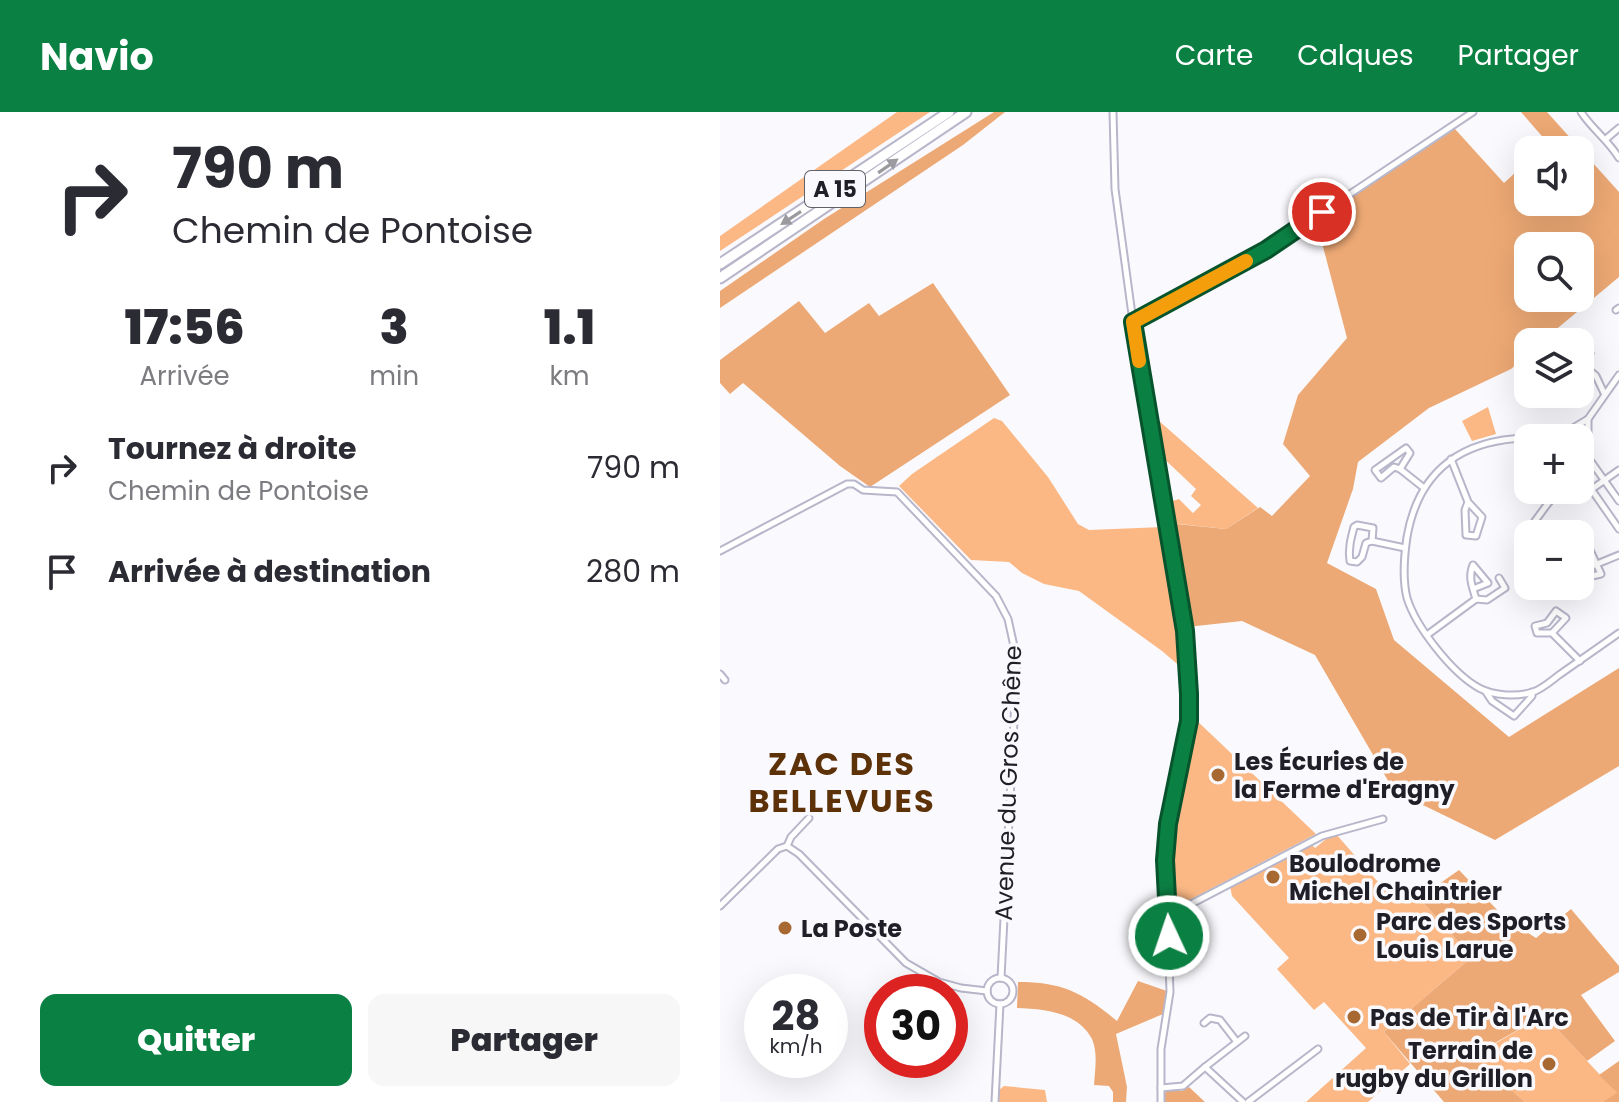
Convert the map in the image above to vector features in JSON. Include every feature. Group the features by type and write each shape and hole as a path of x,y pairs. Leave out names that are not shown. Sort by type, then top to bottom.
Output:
{"highway":[{"name":"A 15","path":"720,264 949,112"},
{"name":"A 15","path":"720,278 966,112"}],"street":[{"path":"1113,112 1115,189 1133,322 1185,631 1189,694 1189,721 1168,824 1165,860 1170,992 1161,1049 1161,1102"},
{"path":"1133,322 1266,250 1473,112"},
{"path":"1581,112 1619,158"},
{"path":"1606,139 1619,128"},
{"path":"1580,424 1588,419 1619,375"},
{"path":"1596,376 1614,381"},
{"path":"1596,376 1604,393"},
{"path":"1588,419 1588,424"},
{"path":"1514,439 1496,440 1451,459 1437,469 1424,488 1410,519 1403,563 1408,599 1427,635 1464,676 1514,716 1532,692"},
{"path":"1400,469 1410,453 1406,448 1375,470 1381,478 1394,467 1400,469 1424,488"},
{"path":"1451,459 1468,502 1482,517 1476,536 1466,535 1465,510 1468,502"},
{"path":"1594,465 1619,501"},
{"path":"1594,488 1619,470"},
{"name":"Avenue du Gros Chêne","path":"720,551 847,484 876,492 886,490 897,492 996,596 1008,619 1017,660 1001,978"},
{"path":"1594,492 1619,529"},
{"path":"1372,541 1373,528 1354,527 1350,561 1360,562 1366,543 1372,541 1405,548"},
{"path":"1594,567 1619,555"},
{"path":"1594,557 1598,565"},
{"path":"1473,589 1488,583 1473,565 1469,575 1473,589 1476,599"},
{"path":"1427,635 1476,599 1487,600 1505,588 1499,578"},
{"path":"1552,633 1566,618 1556,611 1547,623 1535,626 1537,633 1552,633 1580,661"},
{"path":"1486,691 1513,695 1532,692 1619,633"},
{"path":"720,674 725,680"},
{"path":"720,906 778,849 787,846 791,837 809,818"},
{"path":"1168,913 1322,836 1383,819"},
{"path":"787,846 799,854 906,963 939,982 987,991"},
{"path":"1001,978 1009,982 1013,993 1009,1001 1000,1004 990,1000 987,991 991,982 1001,978"},
{"path":"995,1102 1000,1004"},
{"path":"1204,1023 1210,1018 1220,1020 1237,1042"},
{"path":"1161,1088 1183,1086 1245,1036"},
{"path":"1205,1067 1246,1102 1318,1049"}],"shaded area":[{"path":"897,112 930,112 720,251 720,236"},
{"path":"994,112 1005,112 963,145 720,308 720,291 824,219"},
{"path":"1521,112 1547,112 1569,136 1542,136"},
{"path":"1455,129 1504,183 1514,174 1514,216 1594,216 1594,164 1619,192 1619,277 1594,298 1594,232 1514,232 1514,312 1577,312 1558,328 1514,328 1514,366 1511,369 1429,408 1358,462 1353,489 1327,563 1376,589 1394,640 1509,737 1619,668 1619,766 1495,840 1394,791 1315,655 1242,621 1187,627 1183,593 1167,523 1226,529 1260,507 1272,516 1310,476 1283,444 1298,395 1347,338 1315,216"},
{"path":"933,283 1010,395 870,487 840,466 743,383 730,394 720,383 720,360 799,301 825,333 869,303 879,316"},
{"path":"1488,407 1496,434 1472,441 1462,421"},
{"path":"1150,413 1258,508 1226,529 1170,523 1166,503 1179,499 1193,513 1201,505 1191,496 1196,489 1158,453"},
{"path":"994,418 1002,421 1048,477 1078,524 1089,530 1163,527 1183,669 1079,591 1044,584 1009,562 971,560 899,486"},
{"name":"Les Écuries de la Ferme d'Eragny","path":"1193,717 1316,834 1180,905 1171,904 1169,836 1175,793"},
{"name":"Parc des Sports Louis Larue","path":"1336,834 1393,899 1409,887 1472,957 1384,1032 1410,1064 1368,1102 1306,1102 1366,1048 1324,1002 1314,1010 1277,969 1289,958 1232,896 1230,886 1311,844 1315,848"},
{"path":"1459,870 1504,917 1536,938 1571,909 1619,966 1619,972 1581,995 1615,1041 1587,1061 1544,1015 1472,1056 1525,1102 1444,1102 1384,1032 1472,957 1419,898"},
{"path":"1138,981 1167,991 1163,1014 1116,1034 1127,1087 1126,1102 1113,1102 1113,1092 1109,1086 1094,1085 1094,1044 1078,1023 1049,1011 1017,1008 1018,982 1048,984 1083,996 1117,1021"},
{"name":"Terrain de rugby du Grillon","path":"1544,1015 1618,1094 1602,1102 1525,1102 1472,1057"},
{"path":"1619,1061 1619,1102 1602,1102 1617,1093 1599,1075"},
{"path":"1004,1086 1045,1090 1047,1102 998,1102 999,1090"},
{"path":"1189,1087 1205,1102 1165,1102 1164,1094 1167,1091 1182,1091"}],"slow traffic":[{"path":"1139,361 1133,322 1246,261"}],"place":[{"name":"Les Écuries de la Ferme d'Eragny","path":"1218,775"},
{"name":"Boulodrome Michel Chaintrier","path":"1273,877"},
{"name":"La Poste","path":"785,928"},
{"name":"Parc des Sports Louis Larue","path":"1360,935"},
{"name":"Pas de Tir à l'Arc","path":"1354,1017"},
{"name":"Terrain de rugby du Grillon","path":"1549,1064"}],"district":[{"name":"ZAC DES BELLEVUES","path":"842,782"}],"route":[{"path":"1169,936 1165,860 1168,824 1189,721 1189,694 1185,631 1133,322 1266,250 1322,212"}]}
